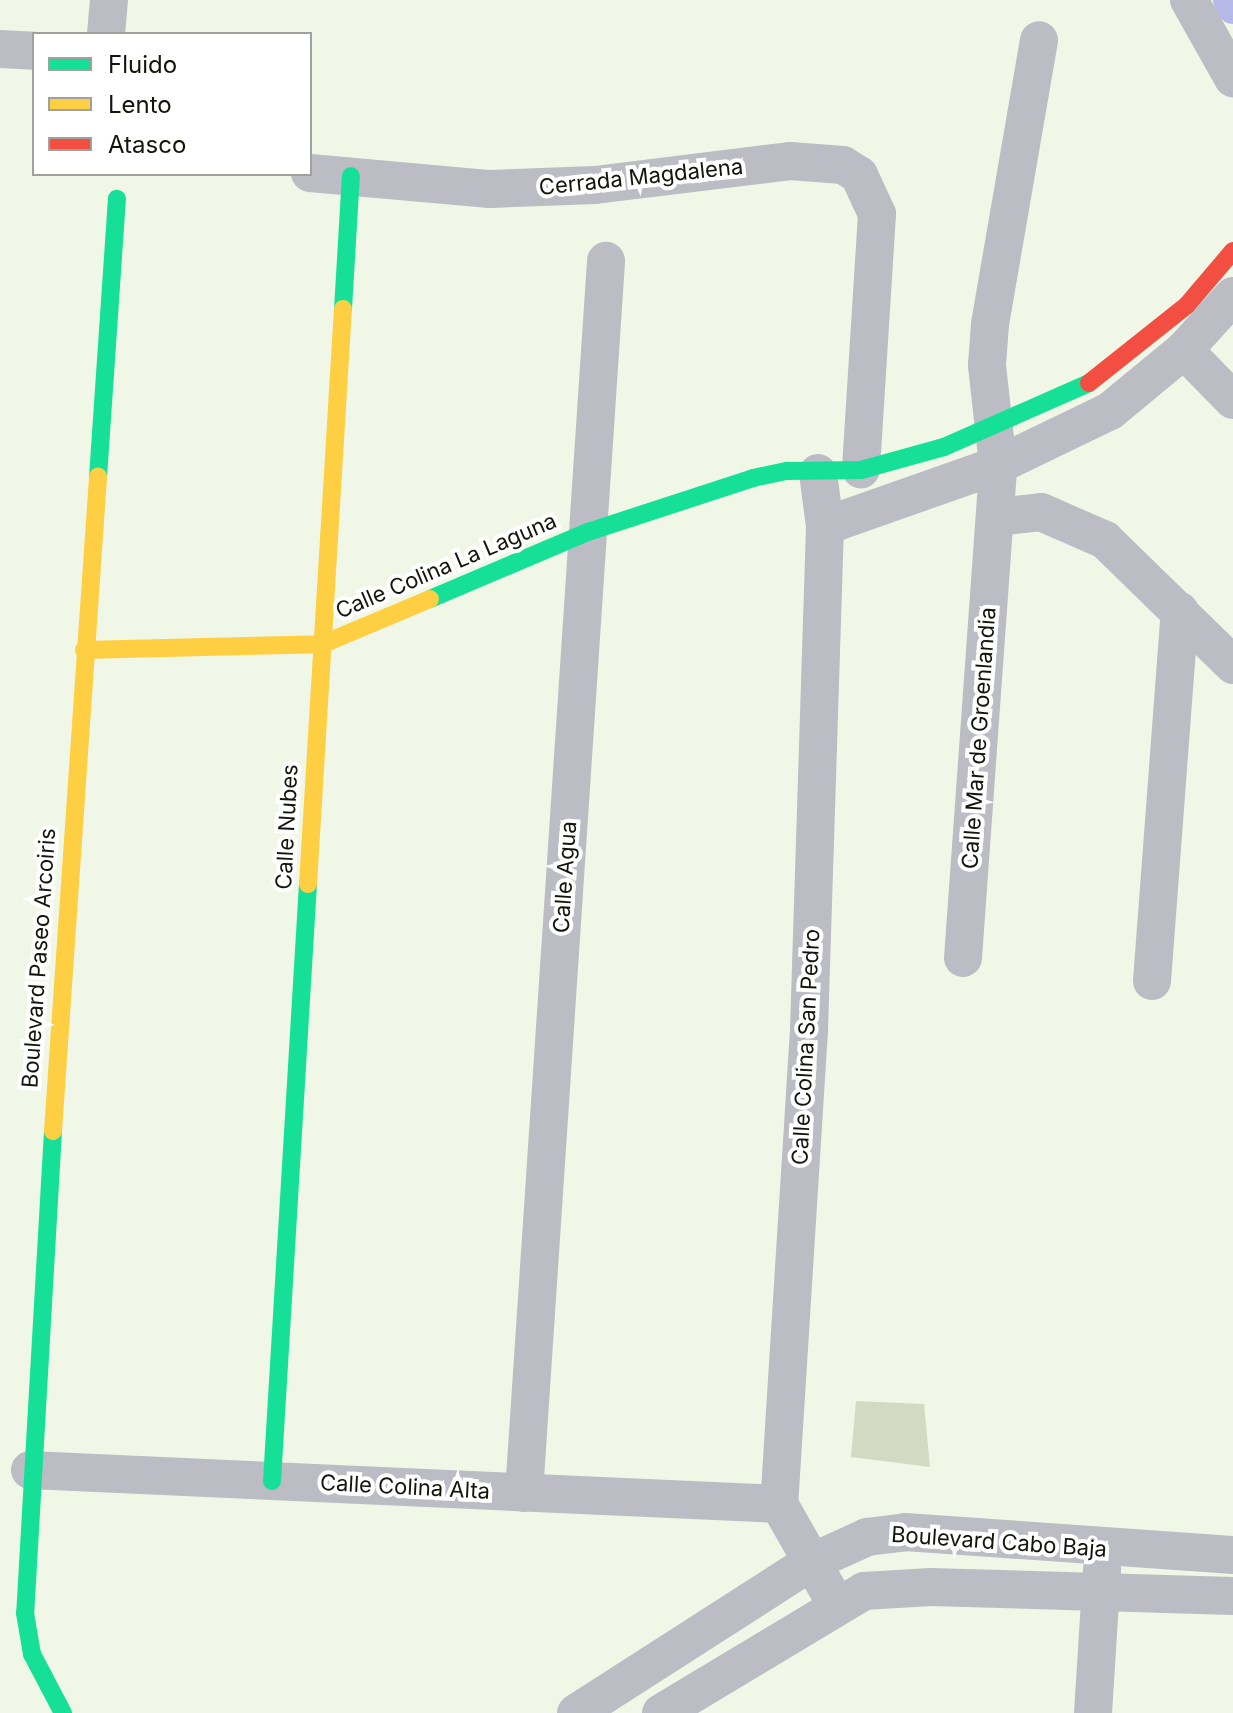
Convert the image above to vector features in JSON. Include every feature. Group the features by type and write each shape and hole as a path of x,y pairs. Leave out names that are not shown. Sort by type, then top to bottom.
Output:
{"street":[{"path":"106,32 109,0"},
{"path":"1189,0 1233,78"},
{"name":"Calle Mar de Groenlandia","path":"963,958 996,517 998,465 987,365 990,324 1039,40"},
{"path":"0,49 32,51"},
{"name":"Cerrada Magdalena","path":"312,173 490,189 553,187 790,161 843,165 867,188 877,214 861,470"},
{"name":"Calle Nubes","path":"272,1481 351,176"},
{"name":"Boulevard Paseo Arcoiris","path":"63,1713 32,1654 25,1613 30,1470 117,199"},
{"path":"818,473 861,470 944,447 1085,387 1187,305 1233,251"},
{"name":"Calle Agua","path":"524,1493 606,261"},
{"path":"825,526 998,465 1110,411 1184,350 1233,296"},
{"path":"1184,350 1233,400"},
{"name":"Calle Colina La Laguna","path":"84,650 323,644 588,532 753,478 787,471 818,473"},
{"name":"Calle Colina San Pedro","path":"779,1504 809,1030 825,526 818,473"},
{"path":"996,517 1041,512 1075,522 1105,540 1233,665"},
{"path":"1152,981 1180,611"},
{"name":"Calle Colina Alta","path":"30,1470 779,1504"},
{"path":"779,1504 837,1606"},
{"name":"Boulevard Cabo Baja","path":"576,1713 810,1563 867,1537 905,1532 1103,1549 1233,1555"},
{"path":"1093,1713 1103,1549"},
{"name":"Boulevard Cabo Baja","path":"661,1713 864,1591 891,1587 1233,1596"}],"building":[{"path":"856,1401 924,1404 930,1467 851,1457"}],"waterway":[{"path":"1229,0 1233,8"}],"traffic: fast":[{"path":"343,309 351,176"},
{"path":"98,477 117,199"},
{"path":"430,599 588,532 753,478 787,471 861,470 944,447 1089,383"},
{"path":"272,1481 308,884"},
{"path":"53,1131 25,1613 32,1654 63,1713"}],"traffic: slow":[{"path":"308,884 343,309"},
{"path":"53,1131 98,477"},
{"path":"84,650 323,644 430,599"}],"traffic: jam":[{"path":"1089,383 1187,305 1233,251"}]}
